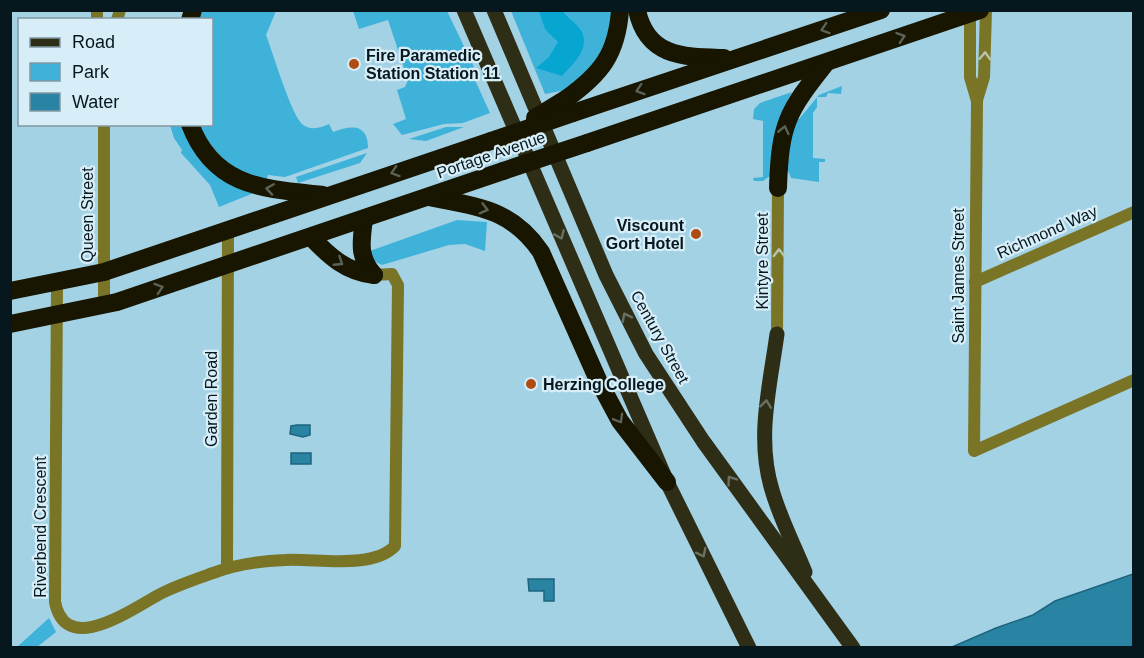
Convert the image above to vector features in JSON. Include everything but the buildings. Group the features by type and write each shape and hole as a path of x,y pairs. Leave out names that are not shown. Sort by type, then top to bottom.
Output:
{"highway":[{"path":"570,106 582,88 607,61 616,38 620,10"},
{"path":"637,10 646,33 664,50 687,57 738,58"},
{"name":"Portage Avenue","path":"10,291 104,272 498,138 570,106 738,58 881,10"},
{"name":"Portage Avenue","path":"10,324 104,306 979,12"},
{"path":"778,188 781,142 787,117 826,63"},
{"path":"191,126 201,148 219,168 242,182 268,189 328,195"},
{"path":"427,197 501,214 524,230 533,240 541,252 598,380 620,421 667,482"},
{"path":"364,219 360,250 365,264 374,275"},
{"path":"310,237 338,262 354,271 374,275"}],"main road":[{"path":"464,10 667,482 749,648"},
{"name":"Century Street","path":"494,10 606,275 634,333 668,391 853,648"},
{"path":"777,334 766,400 764,438 771,490 816,597"}],"street":[{"name":"Saint James Street","path":"979,12 970,77 977,101 974,451 1134,380"},
{"name":"Queen Street","path":"104,126 104,306"},
{"name":"Kintyre Street","path":"777,334 778,188"},
{"name":"Richmond Way","path":"975,282 1134,212"},
{"name":"Garden Road","path":"227,568 228,230"},
{"name":"Riverbend Crescent","path":"57,283 55,602 60,620 76,633 95,633 161,594 227,568 287,559 369,560 388,554 395,546 398,285 392,274 374,275"}],"green space":[{"path":"199,11 276,11 266,35 288,96 302,124 308,128 319,128 329,124 333,132 352,127 357,128 365,134 368,148 285,177 268,175 266,181 233,167 212,146 199,126 213,126 213,18 197,18"},
{"path":"353,11 447,11 474,67 470,69 490,113 463,123 444,124 402,135 393,124 406,119 397,90 405,87 408,80 388,20 359,29"},
{"path":"511,11 614,11 607,52 566,90 545,94"},
{"path":"842,86 841,94 828,93 826,97 817,97"},
{"path":"792,92 784,108 770,176 763,181 754,181 753,178 763,177 763,121 753,119 754,109 760,103"},
{"path":"817,97 817,107 813,113 813,158 825,159 825,162 819,162 819,182 791,178 786,166 795,117 799,119"},
{"path":"170,126 184,126 254,193 219,207 210,185 181,153 182,150 174,138"},
{"path":"446,127 464,127 426,141 409,139"},
{"path":"367,153 360,163 298,183 296,177"},
{"path":"457,220 487,222 485,251 465,244 449,245 382,265 372,260 367,252"},
{"path":"49,618 56,632 37,647 17,647"}],"shaded area":[{"path":"539,11 563,11 580,29 583,36 583,48 580,54 562,76 536,68 549,57 558,42 545,29"}],"water":[{"path":"310,425 310,435 303,437 290,434 291,426"},
{"path":"291,453 311,453 311,464 291,464"},
{"path":"1133,574 1133,647 952,647 1033,615 1055,601"},
{"path":"528,579 554,579 554,601 544,601 544,591 529,591"}],"place":[{"name":"Fire Paramedic Station Station 11","path":"354,64"},
{"name":"Viscount Gort Hotel","path":"696,234"},
{"name":"Herzing College","path":"531,384"}]}
